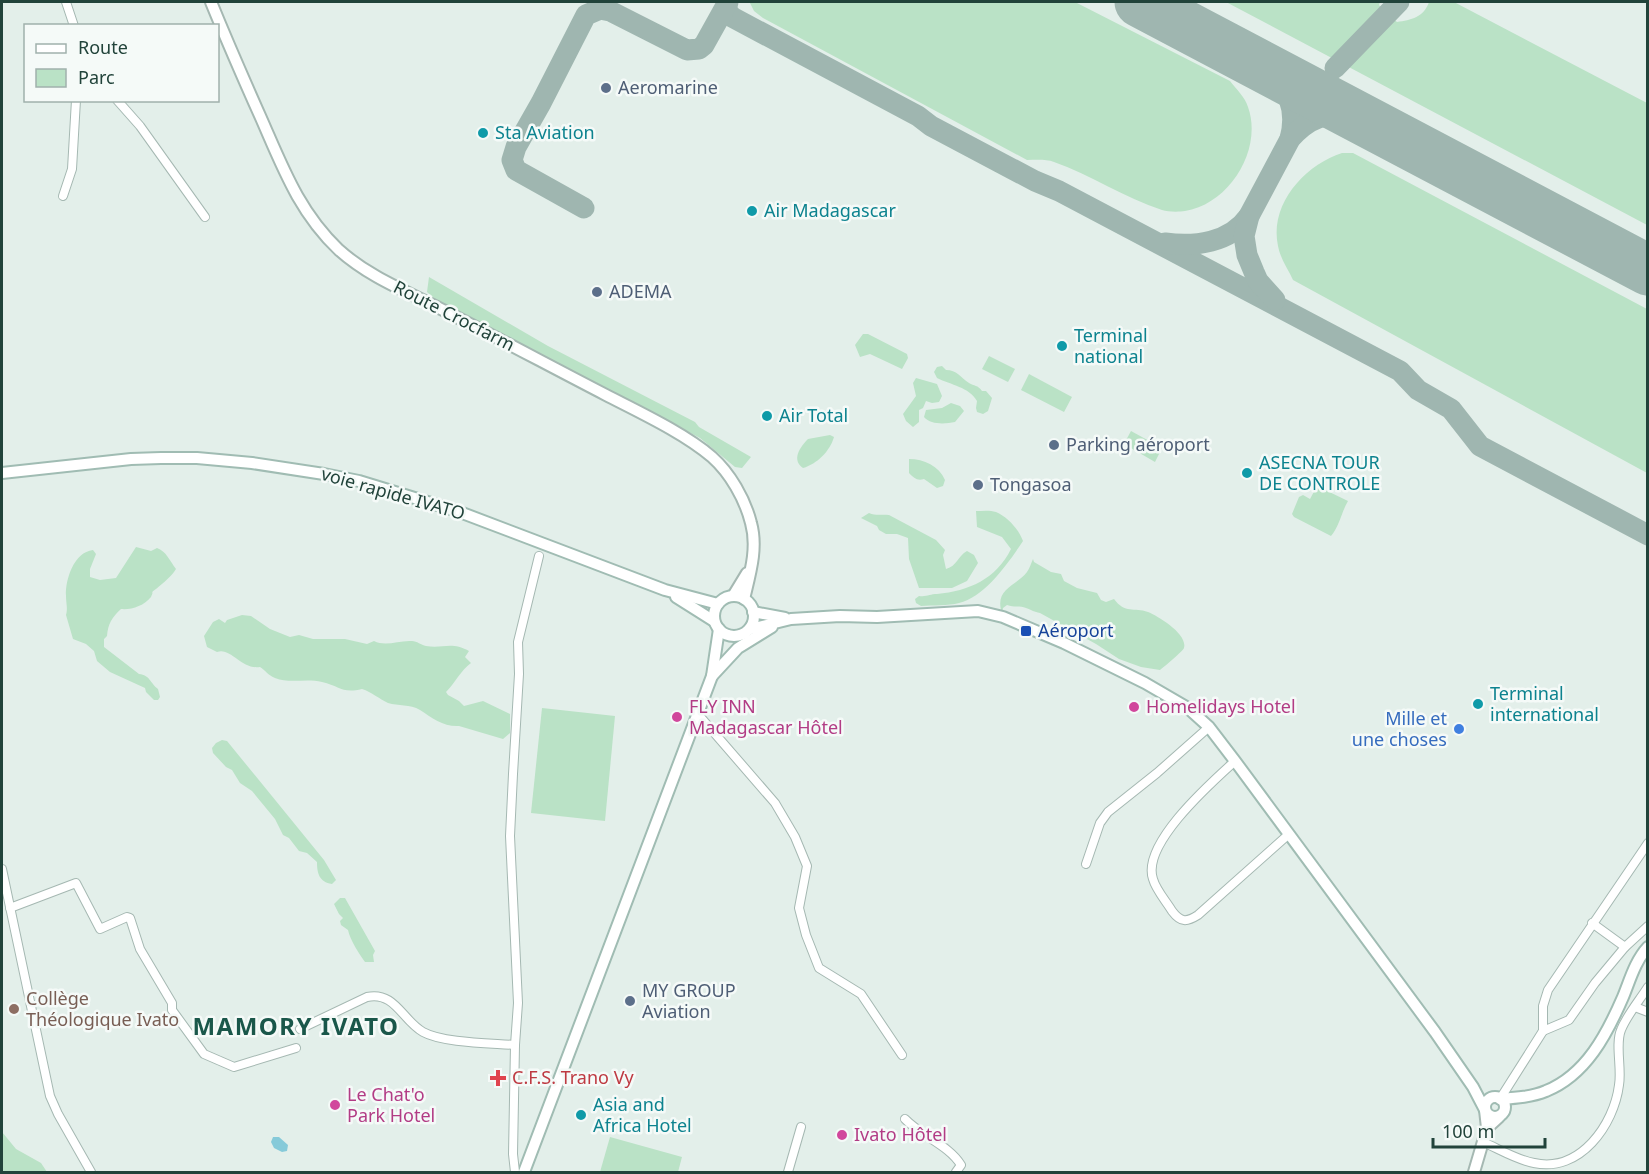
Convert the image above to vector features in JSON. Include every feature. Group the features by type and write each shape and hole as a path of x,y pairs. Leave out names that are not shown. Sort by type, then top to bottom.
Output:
{"main road":[{"name":"Route Crocfarm","path":"211,2 291,185 311,220 321,232 363,268 394,287 647,416 712,457 733,483 751,522 754,538 752,565 739,597"},
{"name":"voie rapide IVATO","path":"2,473 131,459 197,458 252,463 324,474 359,481 457,511 665,590"},
{"path":"665,590 718,604"},
{"path":"665,590 726,634 734,636 791,619 978,611 1003,617 1064,643 1188,708 1209,727 1235,761 1435,1032 1473,1087 1485,1110 1490,1116 1502,1114"},
{"path":"524,1173 712,676 753,621 750,604 739,597 724,598 714,612 716,625 712,676"},
{"path":"753,612 791,619"},
{"path":"712,676 738,648 770,628 791,619"},
{"path":"1473,1173 1487,1128 1486,1102 1496,1098 1545,1092 1580,1068 1599,1045 1636,963 1647,947"},
{"path":"1473,1087 1496,1098 1505,1107 1502,1114"},
{"path":"1487,1128 1502,1114 1531,1095"}],"street":[{"path":"66,2 73,24"},
{"path":"63,196 72,169 76,102"},
{"path":"119,102 140,126 205,217"},
{"path":"515,1173 513,1154 518,1003 510,836 519,674 518,642 539,556"},
{"path":"697,713 775,803 795,837 807,866 799,909 819,968 861,994 902,1055"},
{"path":"1086,864 1100,823 1108,812 1209,727"},
{"path":"1235,761 1175,820 1154,860 1153,881 1175,915 1182,921 1189,921 1198,915 1288,834"},
{"path":"1543,1031 1543,1006 1548,990 1647,843"},
{"path":"2,869 50,1096 91,1173"},
{"path":"10,908 76,883 100,929 127,917 130,918 140,949 172,1003 172,1010 204,1054 234,1067 296,1048"},
{"path":"1592,923 1625,947"},
{"path":"1496,1098 1543,1031 1569,1020 1595,983 1625,947 1647,926"},
{"path":"1484,1142 1533,1163 1548,1165 1562,1162 1586,1150 1610,1120 1619,1085 1620,1032 1647,987"},
{"path":"300,1029 367,997 375,996 393,1002 418,1029 437,1037 515,1045"},
{"path":"1635,1007 1647,1012"},
{"path":"905,1119 913,1127 956,1155 962,1164 956,1173"},
{"path":"788,1173 801,1127"},
{"path":"1533,1163 1536,1173"}],"green space":[{"path":"1075,2 1230,81 1243,96 1248,107 1251,140 1247,157 1229,186 1216,198 1185,211 1162,210 1054,162 1027,160 763,18 754,11 750,3"},
{"path":"1226,2 1380,2 1379,5 1397,22 1412,19 1420,14 1429,2 1454,2 1647,103 1647,225"},
{"path":"1342,153 1353,153 1647,309 1647,473 1293,280 1278,246 1279,215 1293,188 1303,177 1328,159"},
{"path":"429,277 548,346 695,422 699,427 751,457 742,468 735,467 700,438 437,301 427,292"},
{"path":"863,334 868,334 907,354 908,358 902,369 870,354 860,357 855,345"},
{"path":"989,356 1015,369 1008,382 982,369"},
{"path":"942,366 982,391 986,391 992,398 988,411 983,414 977,412 977,401 974,396 937,378 934,372 937,367"},
{"path":"1029,374 1072,397 1064,412 1021,390"},
{"path":"916,378 937,384 942,396 939,402 926,401 923,408 919,410 919,422 913,427 906,421 903,414 916,396 913,383"},
{"path":"951,403 960,406 964,411 955,422 934,423 924,417 926,410 942,408"},
{"path":"1131,431 1162,448 1155,462 1124,444"},
{"path":"830,435 834,437 822,456 803,468 799,465 798,454 808,439"},
{"path":"909,459 920,460 935,467 945,480 943,486 937,488 924,479 914,478 909,473"},
{"path":"1317,486 1348,501 1331,536 1292,514 1299,497 1303,495 1310,499"},
{"path":"976,511 996,512 1005,517 1023,541 996,578 978,594 959,603 921,606 916,603 915,599 919,596 960,590 980,582 998,568 1005,559 1011,549 1002,537 977,527"},
{"path":"869,513 889,515 936,540 945,550 943,555 946,569 953,566 967,551 974,555 978,563 967,581 952,588 919,588 909,559 908,538 897,534 886,534 877,526 861,518"},
{"path":"136,547 151,551 160,549 176,569 153,591 145,603 129,609 121,609 118,612 109,624 104,647 139,674 148,678 158,689 160,697 158,700 154,700 145,688 110,672 97,661 94,651 86,644 73,639 66,615 67,582 72,568 81,556 93,550 96,554 90,569 90,577 100,580 116,578"},
{"path":"1033,559 1034,562 1051,572 1061,574 1064,581 1077,588 1097,593 1101,600 1106,602 1114,599 1122,607 1148,612 1158,617 1177,632 1184,643 1184,648 1160,670 1141,667 1119,659 1040,613 1024,607 1007,605 1003,608 1002,613 1000,605 1003,593 1027,572"},
{"path":"242,615 251,616 270,629 290,637 299,635 313,639 345,639 367,644 374,641 383,643 412,641 426,646 463,648 469,651 465,657 471,663 446,692 464,706 483,701 510,714 510,733 503,739 448,725 416,708 388,703 362,689 350,691 316,681 281,680 271,676 260,667 247,665 227,653 217,652 207,647 204,636 213,622 219,619 225,623 227,620"},
{"path":"542,708 615,716 605,821 531,813"},
{"path":"222,740 227,741 324,860 336,880 332,884 322,879 318,873 317,862 307,853 299,851 289,838 283,835 275,819 252,791 240,783 232,770 213,753 212,748"},
{"path":"340,898 345,898 375,951 374,962 365,962 348,930 341,925 340,921 343,918 334,904"},
{"path":"2,1132 16,1149 41,1163 47,1172 2,1172"},
{"path":"610,1137 682,1157 678,1172 600,1172"}],"water":[{"path":"273,1137 279,1137 288,1145 287,1151 282,1152 274,1148 271,1142"}],"taxiway":[{"path":"584,208 516,170 512,160 516,147 586,15 600,9 610,11 687,50 699,49 704,45 728,2"},
{"path":"1335,68 1399,2"},
{"path":"727,3 727,11 732,17 918,116 931,126 1400,371 1418,390 1451,409 1480,446 1648,535"},
{"path":"1265,68 1280,83 1289,99 1293,118 1290,139"},
{"path":"1275,300 1258,281 1247,255 1244,236 1249,216 1290,139 1297,132 1319,118 1336,115 1355,116"},
{"path":"1165,243 1188,244 1211,241 1232,232 1249,216"}],"runway":[{"path":"1140,2 1648,270"}],"place":[{"name":"Aeromarine","path":"606,88"},
{"name":"Sta Aviation","path":"483,133"},
{"name":"Air Madagascar","path":"752,211"},
{"name":"ADEMA","path":"597,292"},
{"name":"Terminal national","path":"1062,346"},
{"name":"Air Total","path":"767,416"},
{"name":"Parking aéroport","path":"1054,445"},
{"name":"ASECNA TOUR DE CONTROLE","path":"1247,473"},
{"name":"Tongasoa","path":"978,485"},
{"name":"Aéroport","path":"1026,631"},
{"name":"Terminal international","path":"1478,704"},
{"name":"Homelidays Hotel","path":"1134,707"},
{"name":"FLY INN Madagascar Hôtel","path":"677,717"},
{"name":"Mille et une choses","path":"1459,729"},
{"name":"MY GROUP Aviation","path":"630,1001"},
{"name":"Collège Théologique Ivato","path":"14,1009"},
{"name":"C.F.S. Trano Vy","path":"498,1078"},
{"name":"Le Chat'o Park Hotel","path":"335,1105"},
{"name":"Asia and Africa Hotel","path":"581,1115"},
{"name":"Ivato Hôtel","path":"842,1135"}],"district":[{"name":"MAMORY IVATO","path":"296,1027"}]}
